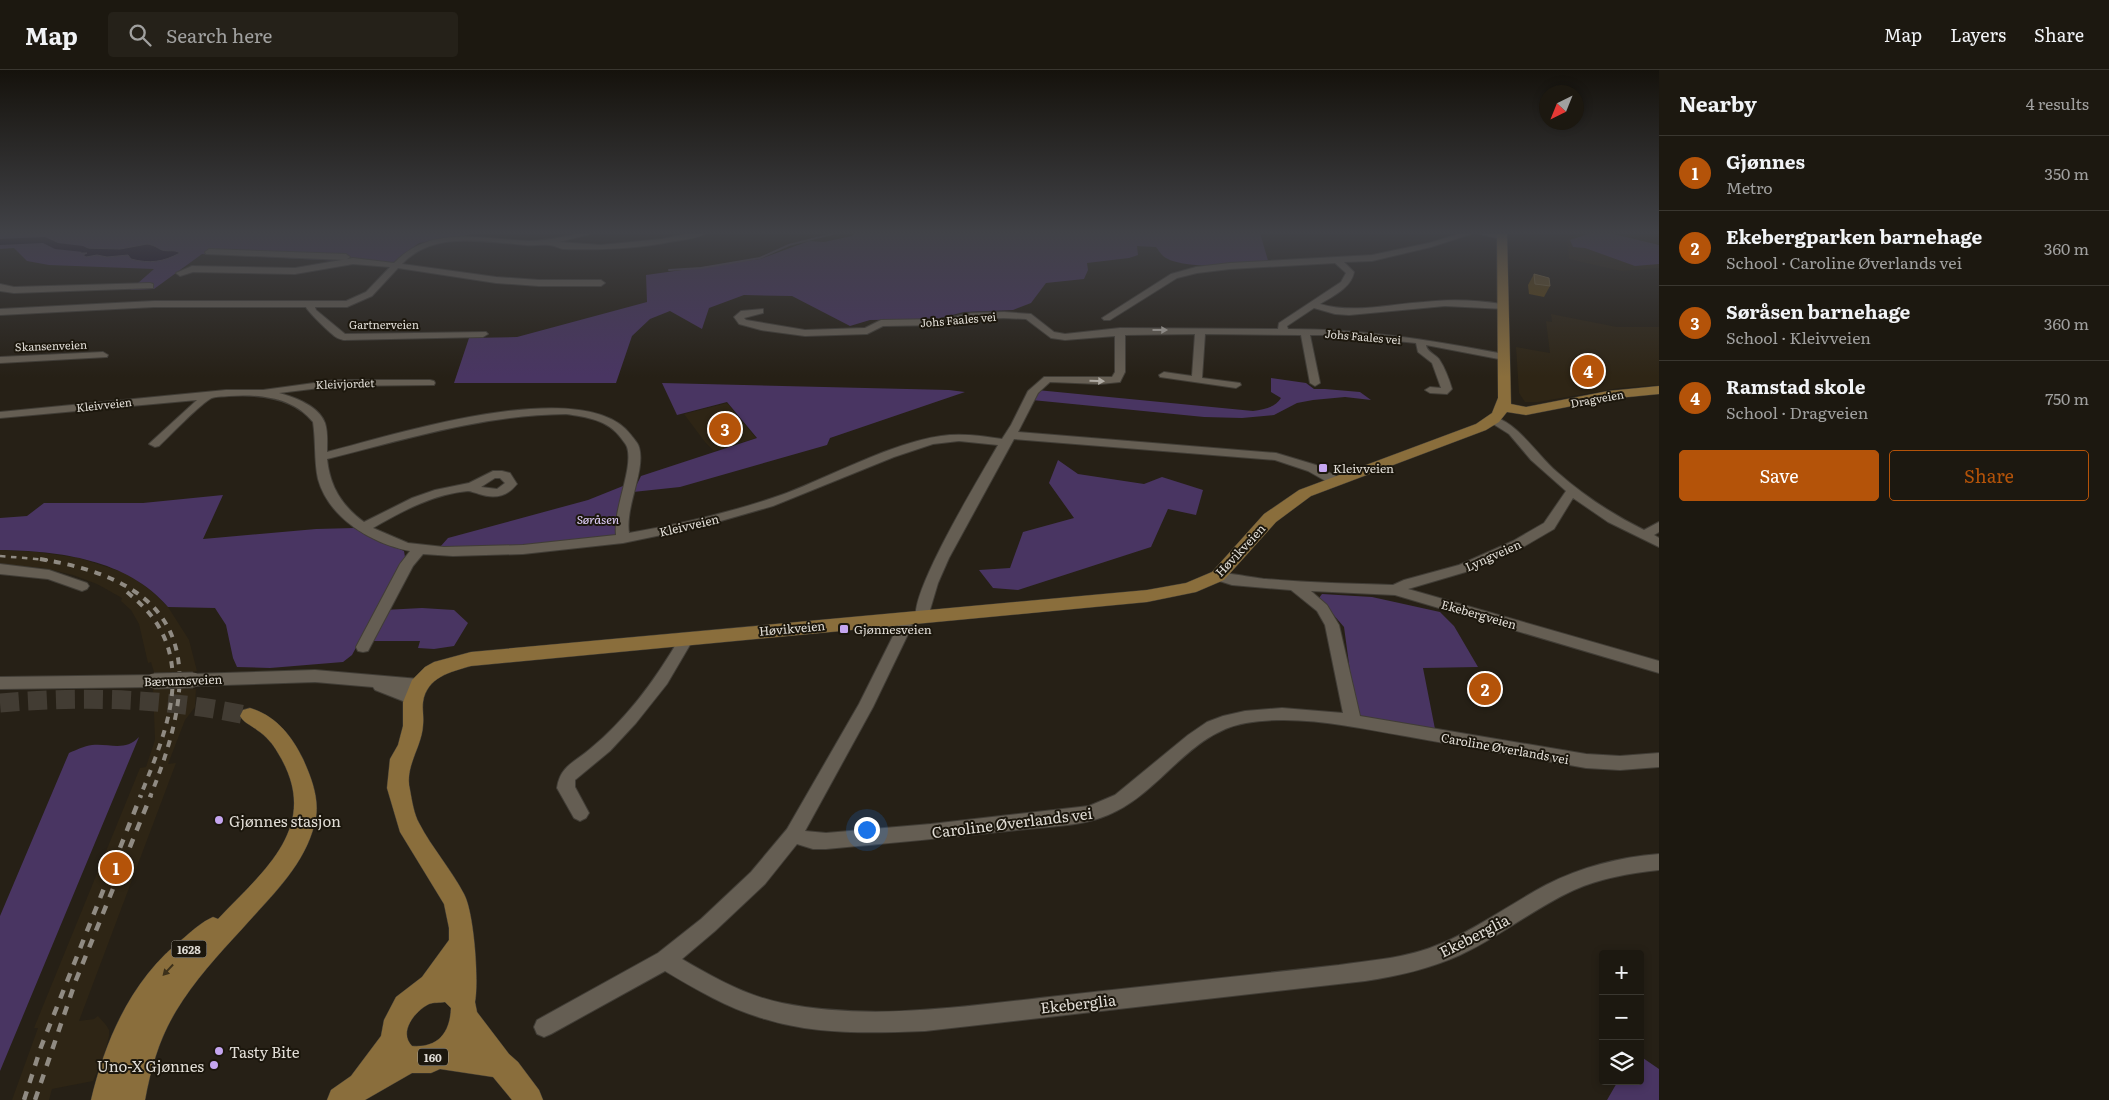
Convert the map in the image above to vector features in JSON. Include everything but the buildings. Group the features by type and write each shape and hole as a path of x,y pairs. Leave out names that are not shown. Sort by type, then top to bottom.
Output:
{"main road":[{"path":"1501,281 1504,357 1501,409"},
{"name":"Dragveien","path":"1501,409 1526,411 1623,393 1659,390"},
{"name":"Høvikveien","path":"417,690 432,672 455,661 1148,596 1190,588 1218,576 1261,526 1278,511 1305,493 1447,440 1501,409"},
{"path":"417,690 413,726 408,745 401,759 399,779 401,803 408,825 455,901 460,917 464,1010"},
{"path":"250,716 270,727 279,735 301,776 306,797 304,822 291,853 280,870 258,892"},
{"name":"1628","path":"104,1100 109,1076 121,1040 133,1017 152,989 181,956 236,908 258,892"},
{"name":"1628","path":"131,1100 137,1066 156,1017 201,956 258,892"},
{"path":"350,1094 402,1050 395,1023 402,1010 413,999 426,991 461,944"},
{"path":"426,991 444,988 455,992 464,1010 498,1064 508,1072 530,1100"},
{"name":"160","path":"402,1050 425,1060 439,1055 458,1037 464,1010"},
{"name":"160","path":"439,1055 498,1064"}],"street":[{"path":"0,312 154,304 342,304 363,299 382,281"},
{"path":"516,281 601,283"},
{"path":"1107,318 1166,281"},
{"path":"1284,332 1282,325 1339,288 1345,281"},
{"path":"0,286 3,289 14,290 150,286"},
{"path":"1314,305 1335,311 1349,312 1448,302 1502,307"},
{"name":"Gartnerveien","path":"310,305 312,311 333,328 338,335 344,337 483,334"},
{"name":"Johs Faales vei","path":"760,312 748,312 739,317 742,322 761,327 805,333 867,331 881,323 942,322 971,316 1004,315 1028,316 1051,335 1058,336 1120,331 1339,332 1420,341 1504,357"},
{"path":"922,616 921,610 925,594 1017,425 1033,390 1048,378 1116,380 1120,375 1120,331"},
{"path":"1197,380 1200,331"},
{"name":"Johs Faales vei","path":"1305,332 1315,383"},
{"path":"1420,341 1422,350 1434,359 1436,366 1444,374 1447,389 1443,392 1430,390"},
{"name":"Skansenveien","path":"0,360 103,355"},
{"path":"1164,375 1236,386"},
{"name":"Kleivjordet","path":"261,392 336,383 430,383"},
{"name":"Kleivveien","path":"0,416 126,401 261,392 276,395 313,414 319,422 325,484 331,496 346,514 364,527 390,541 419,550 540,549 623,539 691,525 771,503 931,441 952,438 1008,439 1276,457 1312,468 1334,481"},
{"path":"155,444 208,396"},
{"path":"1501,409 1507,426 1535,458 1572,491 1659,544"},
{"path":"321,457 514,412 546,410 594,416 614,424 623,431 634,448 622,516 623,539"},
{"path":"364,527 420,499 471,487"},
{"name":"Lyngveien","path":"1395,590 1409,583 1464,568 1518,544 1548,526 1572,491"},
{"path":"1645,536 1659,526"},
{"path":"363,646 407,564 419,550"},
{"path":"0,569 49,575 82,586"},
{"path":"1218,576 1232,580 1295,586 1322,608 1332,625 1353,722"},
{"name":"Ekebergveien","path":"1295,586 1395,590 1659,667"},
{"path":"544,1028 665,960 708,926 758,878 793,836 865,707 905,626 895,619"},
{"path":"580,812 566,788 568,777 607,744 636,712 677,657 687,638"},
{"name":"Bærumsveien","path":"0,683 315,676 365,681 403,694 417,690"},
{"name":"Caroline Øverlands vei","path":"793,836 814,842 931,832 1089,814 1108,809 1119,803 1173,756 1215,726 1240,719 1277,714 1313,716 1353,722 1586,761 1620,763 1659,760"},
{"name":"Ekeberglia","path":"665,960 704,984 779,1012 824,1020 884,1023 925,1021 1397,967 1439,954 1461,944 1554,891 1585,877 1615,868 1659,862"}],"shaded area":[{"path":"1551,314 1617,327 1659,327 1659,385 1619,388 1538,402 1525,402 1519,393 1516,347 1550,353 1546,321 1552,322"},
{"path":"727,403 756,438 714,451 684,414"},
{"path":"0,550 37,552 79,558 122,572 136,580 149,589 168,607 189,640 197,671 192,672 192,689 196,689 195,707 185,720 168,764 176,763 79,1021 94,1019 98,1016 106,1025 109,1030 109,1036 104,1056 93,1081 52,1089 49,1100 12,1100 38,1028 34,1028 140,768 146,767 153,746 155,739 154,672 151,662 148,663 139,624 131,610 121,601 122,598 97,584 73,575 44,568 0,564"}],"green space":[{"path":"140,281 165,281 154,289 130,290"},
{"path":"646,281 1064,281 1046,283 1031,303 1013,310 964,312 936,319 870,320 850,326 792,296 744,295 709,308 702,329 670,311 650,319 632,336 616,383 454,383 469,338 517,337 647,302"},
{"path":"1271,378 1306,383 1314,389 1360,392 1371,400 1345,397 1313,400 1297,403 1274,415 1242,418 1204,417 1032,400 1037,390 1253,411 1272,406 1281,398 1271,392"},
{"path":"662,383 949,390 965,392 830,438 827,445 680,487 633,492 641,476 757,438 727,402 677,415"},
{"path":"1058,460 1078,474 1144,484 1162,477 1203,490 1196,515 1168,509 1151,547 1018,590 993,588 979,570 1010,568 1023,532 1074,518 1049,483"},
{"name":"Søråsen","path":"628,484 620,539 541,548 440,547 448,538 588,500"},
{"path":"223,495 203,539 316,529 354,528 404,551 405,557 352,655 343,662 270,668 237,667 233,658 226,625 215,608 168,607 133,578 91,561 45,553 0,550 0,518 27,516 44,503 143,503"},
{"path":"1322,594 1372,597 1440,612 1454,626 1478,667 1423,668 1435,729 1356,715 1344,627 1319,598"},
{"path":"422,608 454,610 468,623 454,646 434,649 418,648 420,641 369,641 384,610"},
{"path":"139,737 0,1071 0,916 69,753 92,745 122,746 134,742"},
{"path":"1644,1059 1659,1069 1659,1100 1607,1100 1616,1085 1644,1085"}],"tunnel":[{"path":"0,703 95,699 126,700 188,705 250,716"}],"railway":[{"path":"0,556 42,560"},
{"path":"42,560 48,560"},
{"path":"42,560 91,571 130,588 157,611 173,639 179,671 177,708 167,750 150,797"},
{"path":"127,592 145,609 160,629 169,649 172,670 169,714 156,757 140,797"},
{"path":"24,1100 41,1047 141,795"},
{"path":"35,1100 76,980 151,795"}],"place":[{"name":"Ramstad skole","path":"1588,371"},
{"name":"Søråsen barnehage","path":"725,429"},
{"name":"Kleivveien","path":"1323,468"},
{"name":"Gjønnesveien","path":"844,629"},
{"name":"Ekebergparken barnehage","path":"1485,689"},
{"name":"Gjønnes stasjon","path":"219,820"},
{"name":"Gjønnes","path":"116,868"},
{"name":"Tasty Bite","path":"219,1051"},
{"name":"Uno-X Gjønnes","path":"214,1065"}]}
